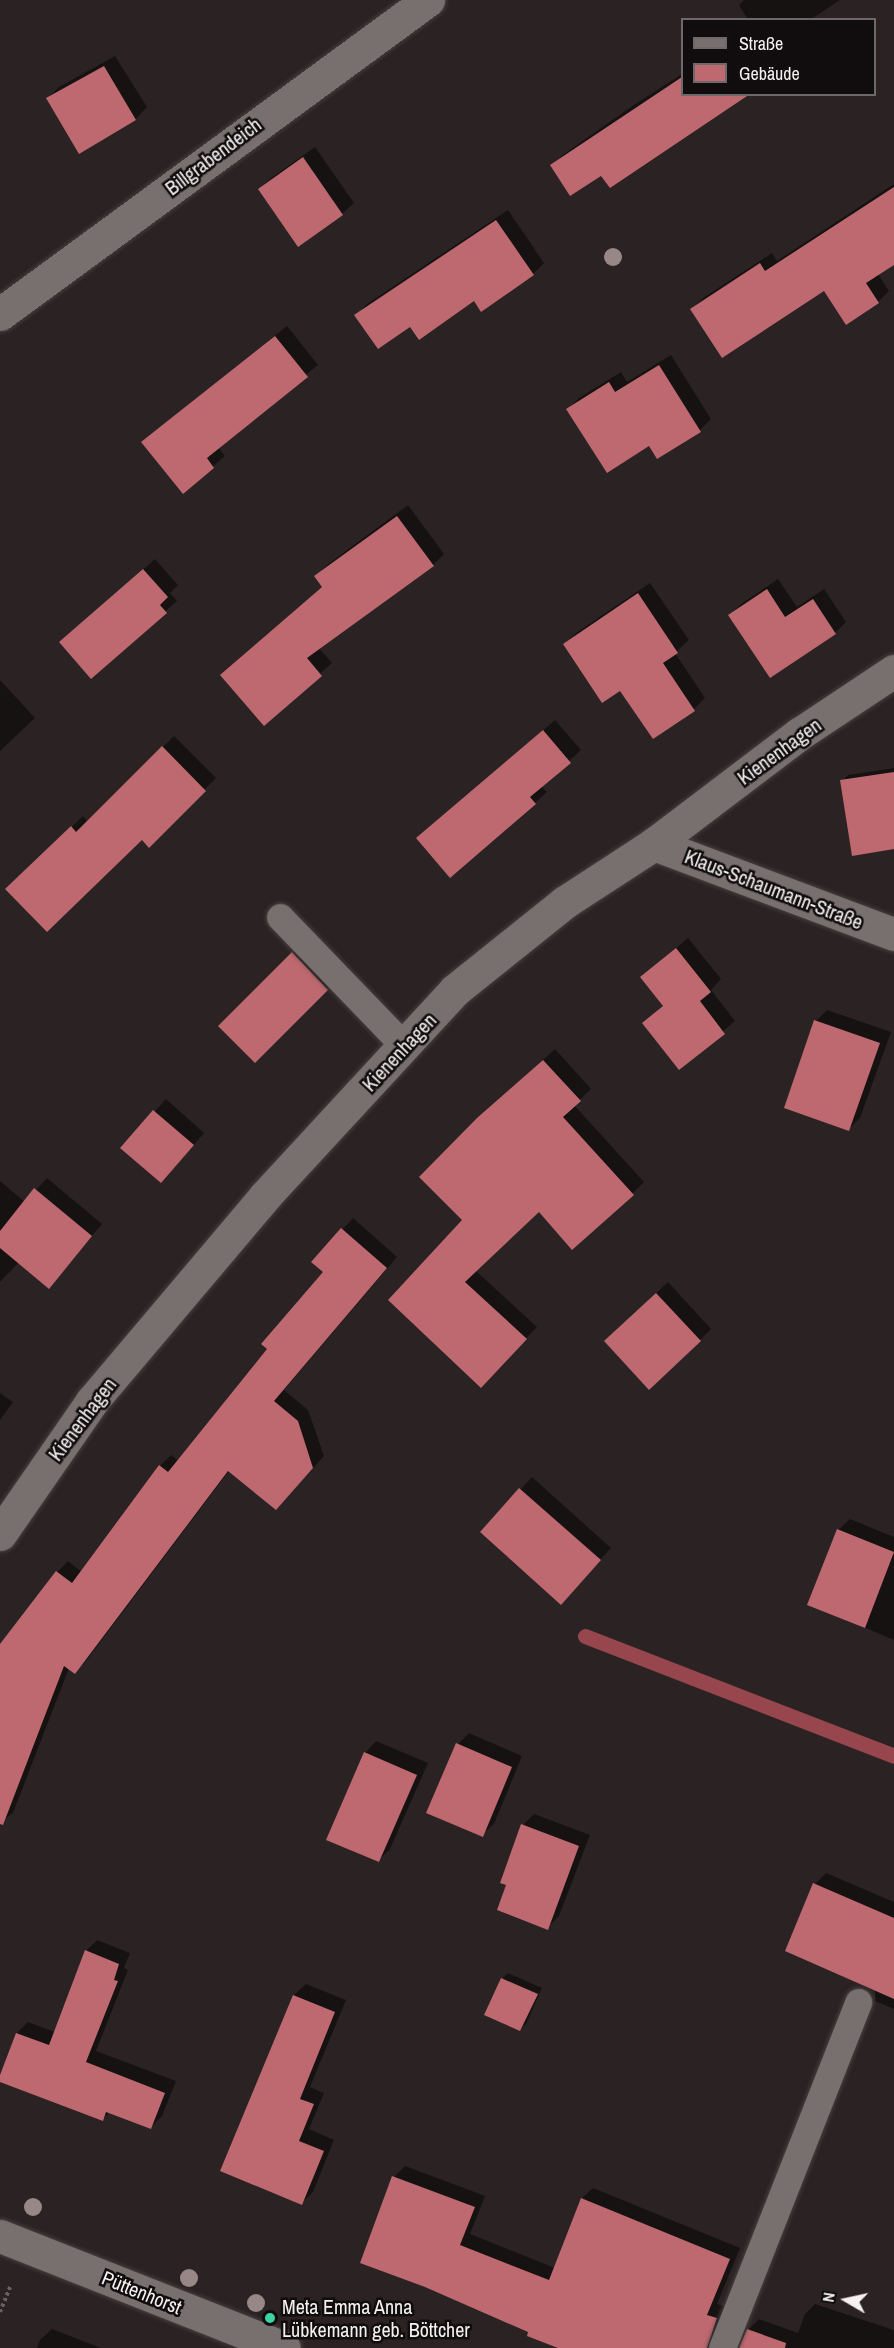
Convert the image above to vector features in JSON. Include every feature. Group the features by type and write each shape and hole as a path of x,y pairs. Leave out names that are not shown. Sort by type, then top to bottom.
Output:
{"street":[{"name":"Billgrabendeich","path":"0,314 428,0"},
{"name":"Kienenhagen","path":"0,1534 92,1401 265,1196 455,990 565,902 654,844 799,734 894,671"},
{"name":"Klaus-Schaumann-Straße","path":"654,844 894,934"},
{"name":"Püttenhorst","path":"0,2235 284,2348"}],"lane":[{"path":"280,917 404,1046"},
{"path":"722,2348 858,2002"}],"building":[{"path":"104,66 136,120 79,154 46,98"},
{"path":"681,78 681,96 747,96 610,188 601,176 570,196 550,165"},
{"path":"303,157 343,215 298,247 258,189"},
{"path":"894,187 894,265 866,283 879,303 846,325 824,291 722,358 690,309 760,263 765,271"},
{"path":"496,220 534,275 481,312 474,301 419,340 410,327 378,349 354,315"},
{"path":"275,336 308,377 207,458 214,468 183,494 141,442"},
{"path":"659,365 701,432 657,459 649,446 607,473 566,409 609,382 615,392"},
{"path":"397,516 434,566 307,658 322,676 264,726 220,675 322,587 314,576"},
{"path":"143,569 168,597 160,605 167,613 91,679 59,642"},
{"path":"767,589 785,617 813,599 836,634 770,678 728,615"},
{"path":"638,593 678,653 663,663 695,711 653,739 620,691 602,703 563,644"},
{"path":"543,730 571,763 530,797 536,804 450,878 416,838"},
{"path":"162,746 206,791 149,848 142,840 47,932 5,889 71,826 76,832"},
{"path":"894,772 894,849 852,856 840,780"},
{"path":"676,948 711,992 700,1001 725,1034 679,1070 642,1023 663,1006 640,977"},
{"path":"292,952 328,990 255,1063 218,1026"},
{"path":"814,1020 880,1043 849,1131 784,1108"},
{"path":"543,1060 581,1101 563,1117 634,1195 572,1250 539,1212 465,1282 527,1339 481,1388 388,1300 462,1220 419,1177 477,1118"},
{"path":"153,1110 194,1145 161,1183 120,1148"},
{"path":"34,1188 92,1236 49,1289 0,1248 0,1231"},
{"path":"341,1228 387,1268 274,1401 298,1421 313,1468 276,1510 228,1471 75,1674 64,1666 3,1825 0,1824 0,1644 56,1571 72,1583 159,1465 168,1472 267,1349 261,1344 323,1272 311,1262"},
{"path":"656,1293 701,1341 649,1390 604,1341"},
{"path":"519,1488 601,1560 561,1605 480,1532"},
{"path":"837,1529 894,1552 865,1628 807,1605"},
{"path":"456,1743 512,1767 483,1837 426,1813"},
{"path":"364,1752 417,1775 379,1862 326,1840"},
{"path":"521,1824 579,1846 548,1930 497,1910 506,1885 500,1883"},
{"path":"813,1883 894,1918 894,1999 785,1951"},
{"path":"85,1950 119,1964 114,1980 118,1981 86,2062 165,2093 151,2129 106,2112 103,2121 0,2082 0,2075 16,2033 49,2045"},
{"path":"501,1978 538,1994 520,2031 484,2015"},
{"path":"293,1995 335,2012 300,2099 314,2104 299,2141 324,2151 302,2205 220,2171"},
{"path":"392,2176 475,2207 460,2245 549,2280 581,2198 730,2259 707,2315 717,2318 707,2348 558,2348 527,2336 528,2332 425,2287 360,2263"},
{"path":"747,2329 786,2343 785,2348 739,2348"}],"waterway":[{"path":"585,1636 894,1756"}],"place":[{"name":"Meta Emma Anna Lübkemann geb. Böttcher","path":"270,2318"}]}
